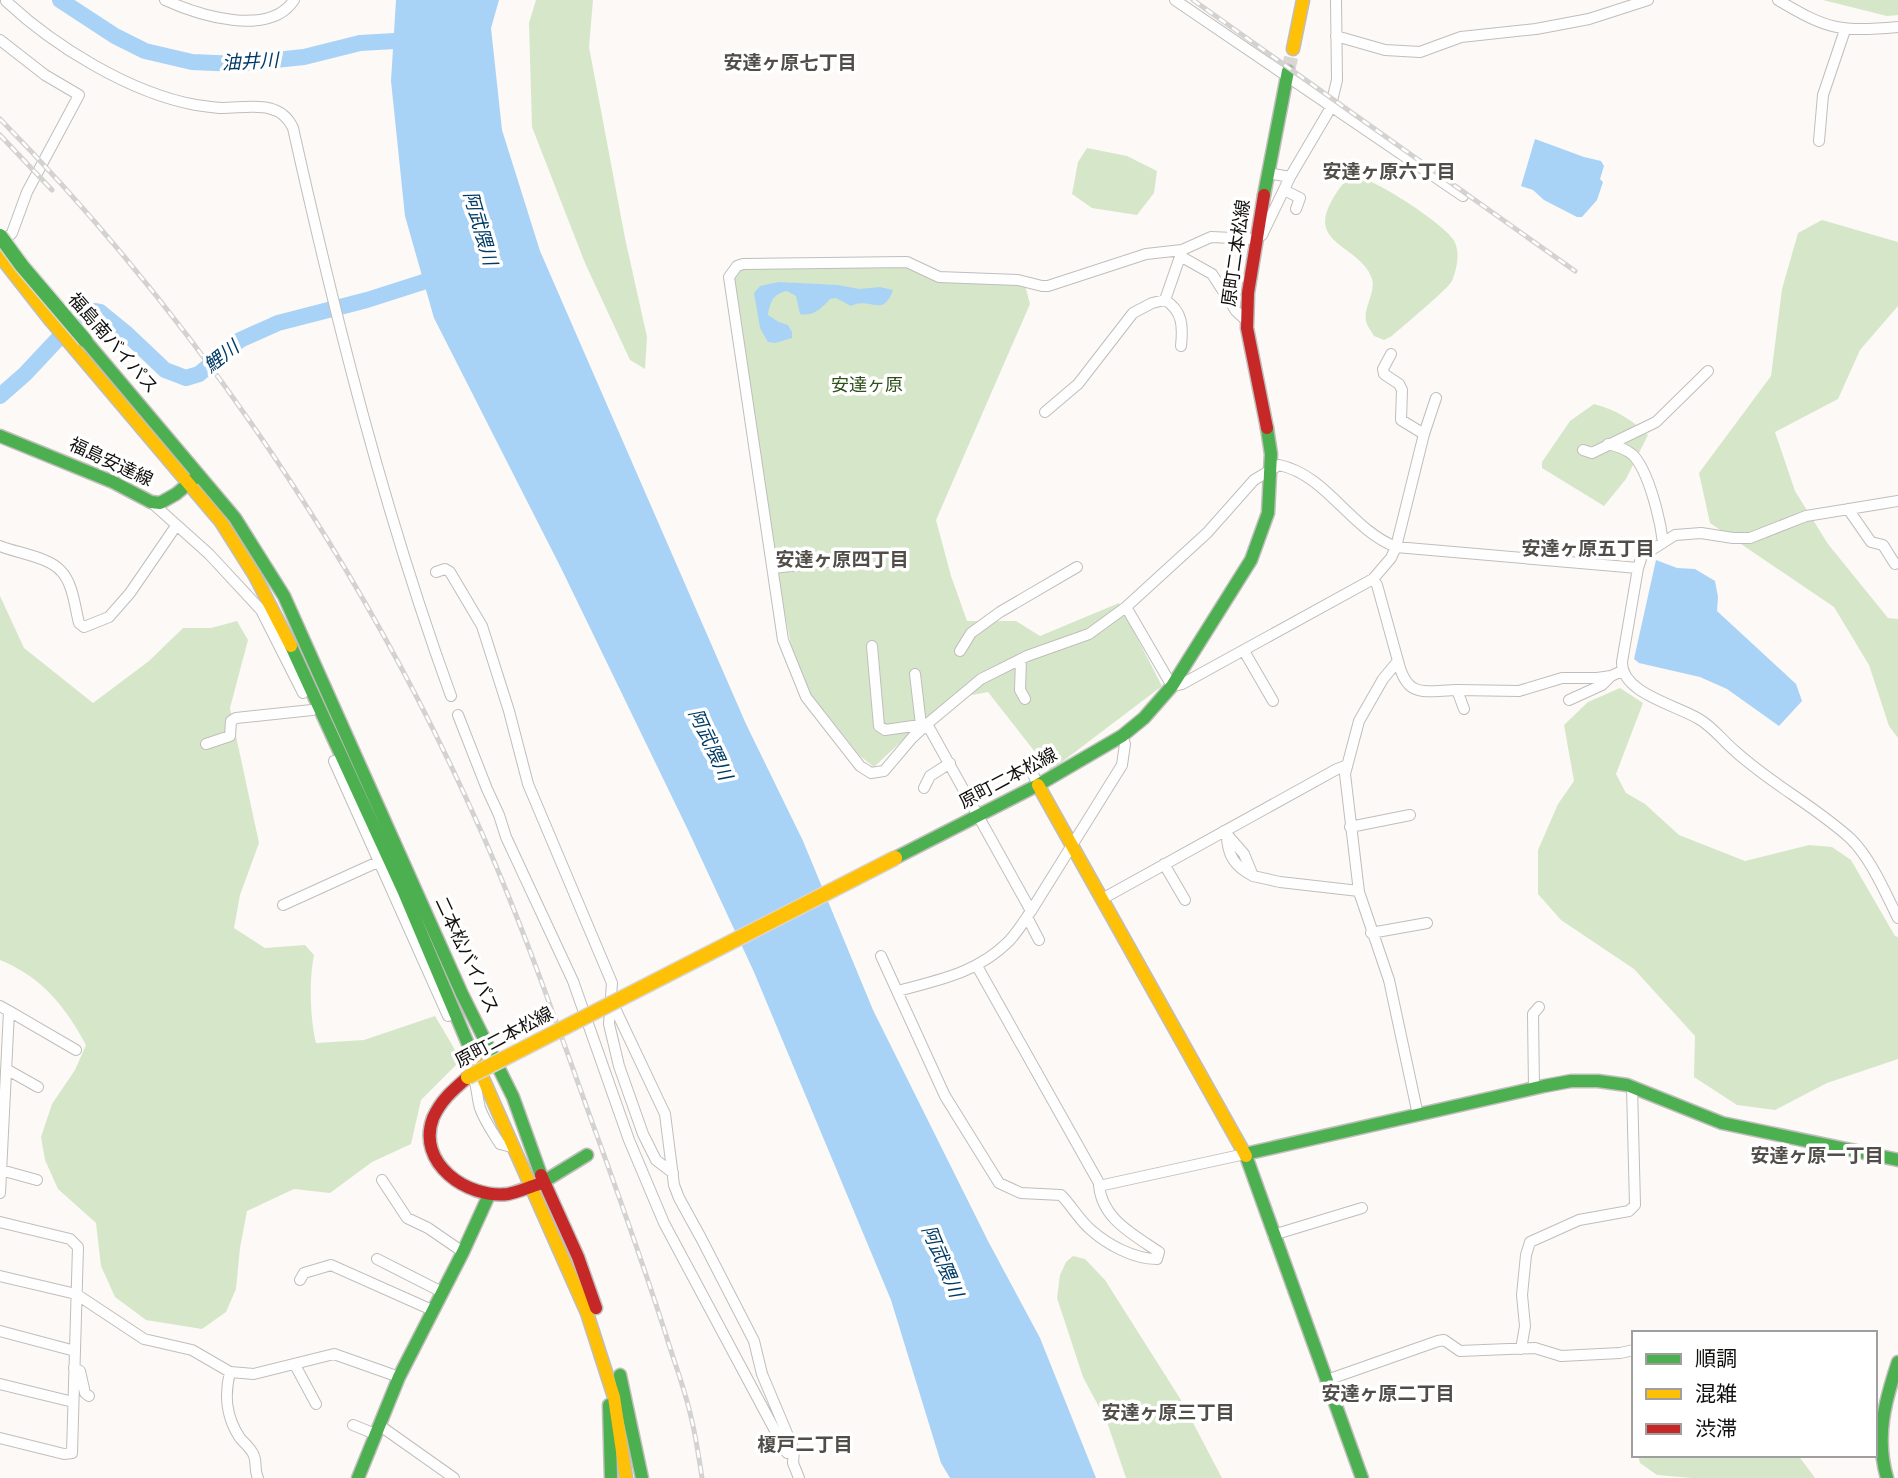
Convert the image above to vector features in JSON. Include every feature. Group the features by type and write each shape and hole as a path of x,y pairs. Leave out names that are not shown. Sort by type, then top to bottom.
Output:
{"main road":[{"path":"1293,49 1303,0"},
{"name":"原町二本松線","path":"587,1155 543,1182 518,1193 489,1195 465,1189 449,1177 435,1158 430,1142 431,1129 438,1106 449,1091 468,1077 1038,785 1122,736 1144,718 1172,686 1251,560 1268,513 1271,468 1268,423 1250,346 1247,321 1255,239 1288,74"},
{"name":"福島南バイパス","path":"0,236 79,344"},
{"name":"福島南バイパス","path":"0,257 195,479"},
{"name":"福島安達線","path":"2,441 113,482 151,502 160,503 195,479"},
{"name":"二本松バイパス","path":"195,479 278,618 403,890 512,1147 561,1253 606,1366 620,1429 626,1478"},
{"name":"二本松バイパス","path":"195,479 235,518 284,596 462,994 513,1097 543,1182 578,1257 620,1375 636,1478"},
{"path":"1038,785 1245,1154 1362,1478"},
{"path":"1245,1154 1534,1088 1571,1081 1598,1081 1632,1087 1722,1123 1898,1160"},
{"path":"358,1478 399,1377 489,1195"},
{"path":"1887,1478 1882,1465 1880,1425 1898,1362"},
{"path":"606,1366 611,1478"},
{"path":"620,1375 642,1478"}],"street":[{"path":"165,0 204,15 238,21 276,15 294,0"},
{"path":"1175,0 1463,195"},
{"path":"1336,0 1337,80 1330,106 1290,177 1262,235 1255,239 1210,237 1181,253 1146,254 1042,286 1018,280 939,277 907,262 737,266 729,277 783,640 804,694 860,766 871,773 884,771 924,724 981,679 1021,659 1090,635 1126,607 1207,534 1254,480 1279,465 1308,476 1362,527 1396,547 1638,568"},
{"path":"1336,36 1385,50 1420,52 1461,37 1536,29 1589,19 1648,0"},
{"path":"1778,0 1824,25 1845,30 1898,27"},
{"path":"6,1 35,27 90,62 154,93 182,102 219,108 274,109 289,119 329,288 397,531 422,617 451,696"},
{"path":"1819,141 1823,94 1845,30"},
{"path":"0,40 36,69 79,95 27,192 12,233 0,244"},
{"path":"1268,173 1290,177"},
{"path":"1284,190 1300,198 1296,209"},
{"path":"1165,300 1181,253"},
{"path":"1181,253 1212,274 1236,311 1247,321"},
{"path":"1165,300 1180,317 1183,326 1181,346"},
{"path":"1045,412 1078,384 1133,313 1152,303 1165,300"},
{"path":"1391,354 1383,369 1384,374 1399,384 1402,390 1401,421 1424,434"},
{"path":"1583,450 1592,453 1656,422 1708,371"},
{"path":"1126,607 1172,686 1182,684 1244,651 1373,579 1391,558 1396,547 1424,434 1436,398"},
{"path":"1608,444 1631,454 1640,465 1657,514 1663,542"},
{"path":"1898,501 1806,516 1750,538 1687,533 1675,535 1663,542 1642,556 1638,568 1622,671 1633,687 1702,719 1733,750 1852,841 1869,864 1898,918"},
{"path":"151,502 209,554 261,610 312,710 470,1063 480,1107 500,1144 512,1147"},
{"path":"1848,509 1871,542 1883,545 1895,564"},
{"path":"0,546 41,559 61,570 68,583 79,623 84,628 109,617 130,593 176,526"},
{"path":"773,568 836,561"},
{"path":"960,651 971,633 1000,612 1077,566"},
{"path":"436,572 445,569 450,572 482,626 528,784 612,984 609,1024 634,1109 650,1152 673,1173"},
{"path":"1373,579 1377,585 1402,677 1412,689 1520,691 1562,678 1611,676"},
{"path":"872,646 879,726 885,730 924,724"},
{"path":"1244,651 1273,701"},
{"path":"1021,659 1020,690 1025,699"},
{"path":"1398,661 1383,679 1359,721 1345,766 1359,891 1371,933 1389,979 1418,1115"},
{"path":"1569,700 1602,685 1611,676 1622,671"},
{"path":"915,674 924,724 950,763 979,816 1029,914 1039,940"},
{"path":"1457,690 1464,709"},
{"path":"206,744 230,736 231,721 236,718 312,710"},
{"path":"458,715 506,837 573,981 639,1166 682,1257 787,1452"},
{"path":"898,991 965,972 1010,940 1122,765 1125,744 1122,736"},
{"path":"1027,761 1038,785"},
{"path":"924,788 930,776 950,763"},
{"path":"1102,899 1345,766"},
{"path":"1350,827 1410,815"},
{"path":"1225,833 1244,854 1252,876 1359,891"},
{"path":"283,905 380,861"},
{"path":"1164,864 1185,900"},
{"path":"1371,933 1427,923"},
{"path":"881,956 945,1096 999,1183 1021,1193 1061,1195 1090,1229 1106,1241 1145,1259 1157,1259 1160,1252 1128,1231 1109,1213 1101,1200 1099,1186 977,966"},
{"path":"612,1002 659,1099 669,1128 674,1185 683,1209 701,1238 754,1341 762,1374 794,1450 793,1463 799,1478"},
{"path":"1534,1088 1533,1014 1539,1007"},
{"path":"5,1008 76,1050"},
{"path":"0,1193 6,1069 5,1008"},
{"path":"6,1069 38,1087"},
{"path":"1521,1349 1525,1326 1522,1295 1530,1242 1565,1224 1629,1211 1635,1205 1632,1087"},
{"path":"1099,1186 1245,1154"},
{"path":"1,1170 37,1180"},
{"path":"382,1180 407,1218 428,1228 463,1252"},
{"path":"1273,1235 1362,1208"},
{"path":"0,1222 70,1239 78,1247 72,1453 64,1454 0,1438"},
{"path":"377,1259 442,1292"},
{"path":"300,1280 304,1273 331,1265 432,1310"},
{"path":"0,1276 76,1294 144,1339 192,1350 230,1372 254,1374 334,1354 399,1377"},
{"path":"0,1331 75,1351"},
{"path":"1327,1380 1438,1340 1444,1340 1460,1351 1535,1348 1561,1356 1632,1350"},
{"path":"295,1365 316,1404"},
{"path":"74,1368 80,1371 85,1393 89,1396"},
{"path":"230,1372 226,1398 230,1418 254,1456 254,1469 258,1478"},
{"path":"0,1384 73,1402"},
{"path":"353,1425 377,1430 454,1478"}],"green space":[{"path":"536,0 593,0 589,47 625,238 647,337 645,369 630,360 585,263 532,127 529,23"},
{"path":"1823,0 1898,0 1898,15 1887,16"},
{"path":"1087,148 1127,156 1157,171 1154,193 1137,215 1092,208 1072,194 1078,162"},
{"path":"1353,175 1391,192 1421,212 1446,231 1453,239 1458,254 1457,265 1449,285 1392,336 1384,340 1374,336 1366,321 1372,279 1358,259 1331,237 1326,228 1325,218 1330,204 1340,188"},
{"path":"1822,220 1898,242 1898,306 1860,350 1838,399 1775,432 1795,491 1828,544 1888,618 1898,619 1898,738 1889,726 1869,665 1834,607 1710,523 1699,473 1771,376 1782,289 1798,233"},
{"name":"安達ヶ原","path":"904,265 934,279 1025,285 1030,304 936,520 967,621 1016,621 1040,636 1119,603 1162,686 1050,771 988,692 951,699 924,720 874,767 860,756 807,689 791,645 780,590 733,274 741,268"},
{"path":"1594,404 1624,416 1648,435 1626,479 1604,506 1542,468 1542,462 1570,421"},
{"path":"0,596 24,648 93,703 149,661 183,628 211,628 237,621 248,640 230,708 259,843 240,895 234,928 265,948 305,945 314,955 311,999 316,1043 364,1040 435,1016 461,1060 421,1100 411,1144 372,1162 330,1193 294,1189 247,1211 236,1289 226,1312 202,1329 146,1320 115,1297 101,1266 96,1223 58,1189 45,1160 41,1137 52,1104 75,1070 86,1045 51,994 28,975 0,960"},
{"path":"1620,688 1643,703 1616,774 1626,793 1645,804 1679,835 1745,861 1809,845 1832,847 1851,860 1898,937 1898,1059 1827,1083 1775,1110 1737,1105 1694,1077 1695,1036 1634,969 1561,920 1538,894 1538,850 1558,804 1574,781 1564,725 1588,702"},
{"path":"1073,1256 1085,1259 1105,1280 1181,1400 1222,1478 1126,1478 1107,1422 1083,1377 1057,1298 1060,1275 1066,1262"},
{"path":"1638,1457 1799,1457 1815,1478 1692,1478 1657,1475 1640,1463"}],"water":[{"name":"阿武隈川","path":"396,0 499,0 491,28 502,130 540,251 746,724 803,841 873,1010 988,1241 1040,1338 1096,1478 950,1478 941,1463 891,1300 754,972 562,570 434,318 405,216 391,81"},
{"path":"1535,139 1601,161 1604,166 1600,179 1603,182 1597,200 1582,217 1577,217 1544,200 1533,190 1521,186"},
{"path":"779,282 893,290 889,299 880,305 864,303 851,306 836,298 830,299 817,311 805,315 800,314 796,296 787,291 782,292 773,299 768,315 788,325 792,338 775,343 768,342 760,328 754,293 760,286"},
{"path":"1656,560 1677,568 1695,569 1715,581 1717,611 1796,684 1802,701 1779,726 1727,689 1700,677 1639,663 1634,659"}],"waterway":[{"name":"油井川","path":"60,0 115,36 145,51 192,62 238,64 304,57 360,43 412,40"},
{"name":"鯉川","path":"0,396 25,374 70,326 94,311 100,312 127,334 165,370 186,378 199,374 240,340 278,323 367,300 442,276"}],"tunnel":[{"path":"1288,71 1293,49"}],"railway":[{"path":"1193,0 1575,271"},
{"path":"0,119 73,197 143,279 272,454 331,545 435,734 481,831 553,1012 686,1396 702,1478"},
{"path":"0,135 52,190"}],"traffic: fast":[{"path":"1264,195 1288,71"},
{"path":"0,236 85,340"},
{"path":"85,340 235,518 284,596 462,994 513,1097 541,1175"},
{"path":"895,858 1038,785 1122,736 1144,718 1172,686 1251,560 1268,513 1271,454 1267,428"},
{"path":"0,436 113,482 151,502 160,503 194,479"},
{"path":"291,646 403,890 474,1058"},
{"path":"1245,1154 1544,1086 1571,1081 1598,1081 1627,1085 1722,1123 1898,1160"},
{"path":"543,1182 587,1155"},
{"path":"1246,1156 1362,1478"},
{"path":"358,1478 399,1377 489,1195"},
{"path":"1887,1478 1883,1463 1883,1419 1898,1362"},
{"path":"620,1375 642,1478"},
{"path":"609,1405 611,1478"}],"traffic: slow":[{"path":"1293,49 1303,0"},
{"path":"0,256 51,321 221,522 255,576 291,646"},
{"path":"1038,785 1246,1156"},
{"path":"468,1077 895,858"},
{"path":"474,1058 587,1313 614,1397 626,1478"}],"traffic: jam":[{"path":"1264,195 1248,293 1247,328 1267,428"},
{"path":"468,1077 452,1091 433,1118 430,1134 432,1150 438,1163 449,1175 477,1191 508,1194 539,1184"},
{"path":"541,1175 578,1257 596,1308"}],"district":[{"name":"安達ヶ原七丁目","path":"790,62"},
{"name":"安達ヶ原六丁目","path":"1389,171"},
{"name":"安達ヶ原五丁目","path":"1588,548"},
{"name":"安達ヶ原四丁目","path":"842,559"},
{"name":"安達ヶ原一丁目","path":"1817,1155"},
{"name":"安達ヶ原二丁目","path":"1388,1393"},
{"name":"安達ヶ原三丁目","path":"1168,1412"},
{"name":"榎戸二丁目","path":"805,1444"}]}
